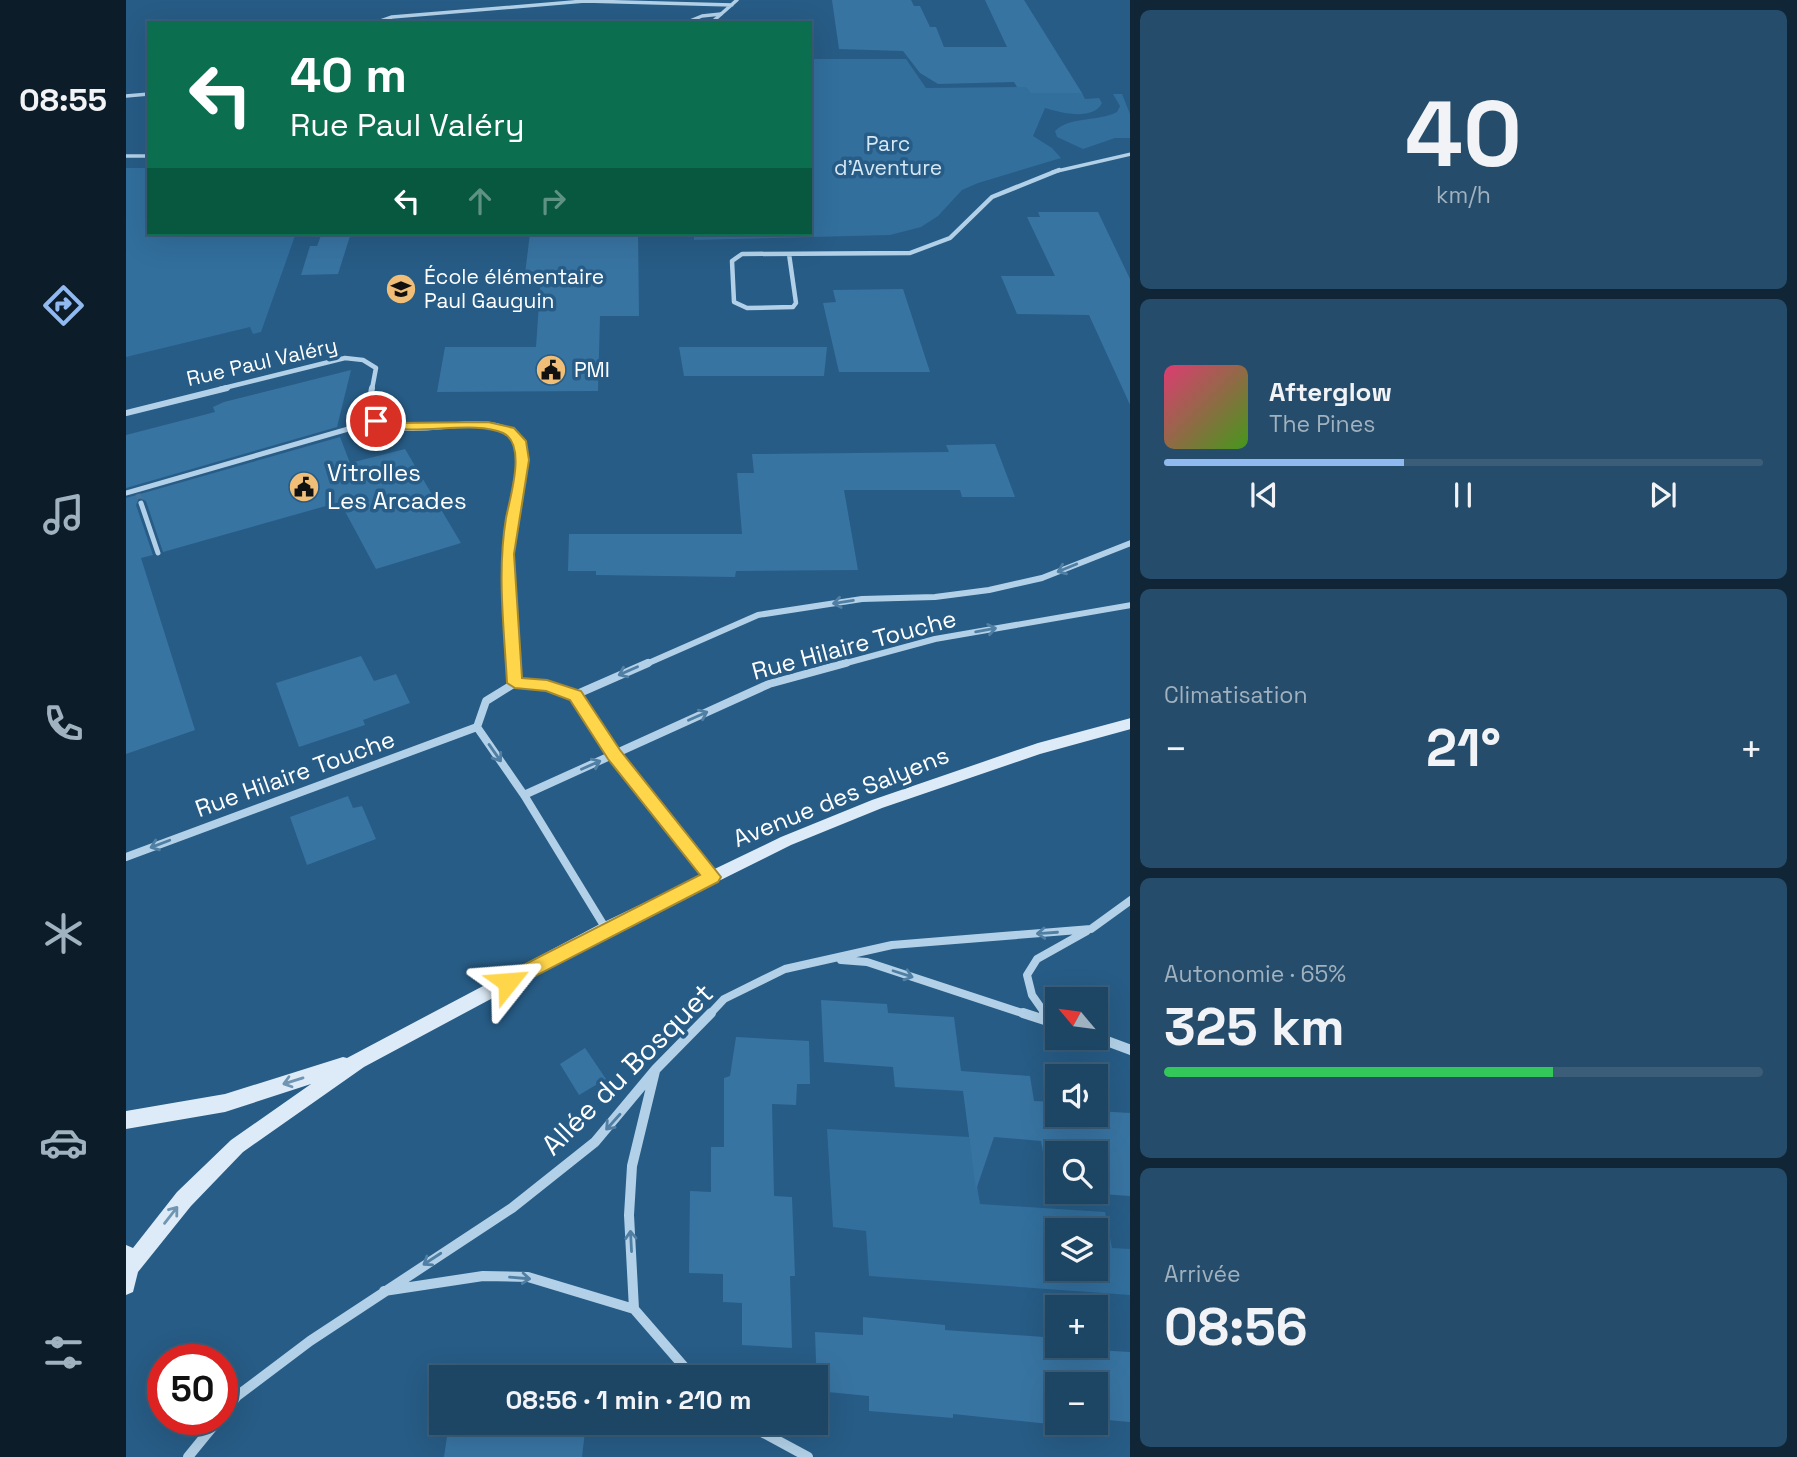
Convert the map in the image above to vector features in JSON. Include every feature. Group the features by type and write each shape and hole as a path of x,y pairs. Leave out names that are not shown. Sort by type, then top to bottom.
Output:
{"main road":[{"name":"Avenue des Salyens","path":"127,1269 184,1199 237,1146 358,1061 606,929 786,841 877,804 1038,748 1130,723"},
{"name":"Avenue des Salyens","path":"126,1120 225,1102 358,1061"}],"street":[{"path":"713,21 737,0"},
{"path":"381,21 392,17 585,1 732,5"},
{"path":"690,21 702,16 721,14"},
{"path":"126,96 147,94"},
{"path":"789,254 796,303 793,307 747,308 734,302 732,261 742,254 910,253 936,246 957,234 982,204 994,195 1090,162 1130,154"},
{"path":"126,156 147,156"},
{"name":"Rue Paul Valéry","path":"126,413 345,358 363,360 376,368 368,409 376,421"},
{"path":"126,493 376,421 393,427 488,425 509,431 520,441 523,460 507,554 515,683"},
{"path":"141,503 158,553"},
{"name":"Rue Hilaire Touche","path":"575,695 758,615 862,599 934,597 989,590 1042,578 1130,543"},
{"name":"Rue Hilaire Touche","path":"524,795 769,684 935,639 1130,605"},
{"path":"606,929 524,795 477,727 486,701 515,683 547,685 575,695 614,755 712,877"},
{"name":"Rue Hilaire Touche","path":"126,857 477,727"},
{"path":"1045,1012 1032,995 1027,975 1037,959 1091,929 1130,900"},
{"name":"Allée du Bosquet","path":"238,1395 380,1292 512,1208 595,1142 656,1069 724,999 785,969 837,960 892,945 1091,929"},
{"path":"837,960 867,962 1045,1020"},
{"path":"1108,1041 1130,1049"},
{"path":"634,1309 629,1215 632,1166 656,1069"},
{"path":"380,1292 483,1276 528,1278 634,1309 682,1365"},
{"path":"188,1457 206,1435"},
{"path":"767,1435 808,1457"}],"green space":[{"name":"Parc d'Aventure","path":"812,59 906,59 926,88 1026,87 1030,93 1082,93 1085,99 1099,98 1102,103 1098,109 1084,114 1045,108 1033,136 1052,148 1061,158 962,190 938,216 921,227 890,235 694,240 694,235 812,235"},
{"path":"1113,94 1122,94 1130,114 1130,138 1115,138 1083,149 1057,137 1055,131 1068,123 1117,112 1120,106"},
{"path":"126,168 147,168 147,235 295,235 261,332 253,334 250,327 126,357"},
{"path":"827,1129 969,1137 980,1204 1105,1212 1106,1218 1045,1218 1045,1281 1108,1281 1108,1227 1112,1248 1130,1249 1130,1295 869,1276 866,1231 833,1227"}],"building":[{"path":"832,0 911,0 914,6 920,6 930,27 936,27 944,47 1007,47 985,0 1024,0 1082,93 1030,93 1026,87 1017,87 1014,82 938,84 920,73 903,51 839,49"},
{"path":"1038,212 1098,212 1130,279 1130,405 1089,315 1017,314 1001,276 1055,276 1027,217 1040,217"},
{"path":"321,235 350,235 338,274 301,275 310,246 317,246"},
{"path":"530,235 638,235 639,316 600,316 598,391 437,392 445,347 536,347 541,274 525,274"},
{"path":"903,289 930,372 839,372 823,303 836,302 833,290"},
{"path":"679,347 827,347 824,376 684,376"},
{"path":"351,370 337,427 126,488 126,435 215,412 213,407 224,402"},
{"path":"340,437 350,463 405,449 461,543 376,569 340,502 163,552 146,501 139,498 136,505 153,555 141,558 195,730 126,754 126,498"},
{"path":"995,444 1015,497 962,497 960,490 844,490 858,570 736,571 735,577 596,575 596,571 568,571 569,534 742,534 737,473 754,473 752,454 949,452 946,445"},
{"path":"361,656 374,681 396,674 410,703 363,720 365,725 299,747 276,683"},
{"path":"348,796 353,808 362,806 376,839 307,865 290,817"},
{"path":"821,1000 887,1004 888,1013 954,1017 961,1071 1030,1076 1034,1101 1045,1101 1045,1127 1108,1127 1108,1112 1130,1113 1130,1196 1108,1194 1108,1141 1045,1141 1045,1162 1041,1141 994,1137 976,1190 963,1091 895,1087 893,1067 824,1062"},
{"path":"736,1037 809,1041 810,1084 797,1084 796,1105 772,1104 774,1196 792,1197 795,1276 790,1276 792,1348 742,1345 742,1303 723,1302 723,1274 689,1273 690,1191 711,1192 711,1147 724,1147 724,1078 730,1076"},
{"path":"585,1048 606,1079 579,1095 560,1064"},
{"path":"863,1317 945,1325 945,1330 1044,1337 1045,1358 1108,1358 1108,1351 1130,1352 1130,1422 1108,1420 1108,1372 1045,1372 1045,1424 953,1414 953,1418 869,1411 869,1396 828,1392 828,1365 816,1365 815,1332 863,1335"},
{"path":"447,1435 585,1435 582,1457 444,1457"}],"tunnel":[{"path":"138,494 141,503"}],"place":[{"name":"École élémentaire Paul Gauguin","path":"401,289"},
{"name":"PMI","path":"551,370"},
{"name":"Vitrolles Les Arcades","path":"304,487"}],"route":[{"path":"376,421 393,427 488,425 509,431 520,441 523,460 507,554 515,683 547,685 575,695 614,755 712,877 606,929 508,982"}]}
